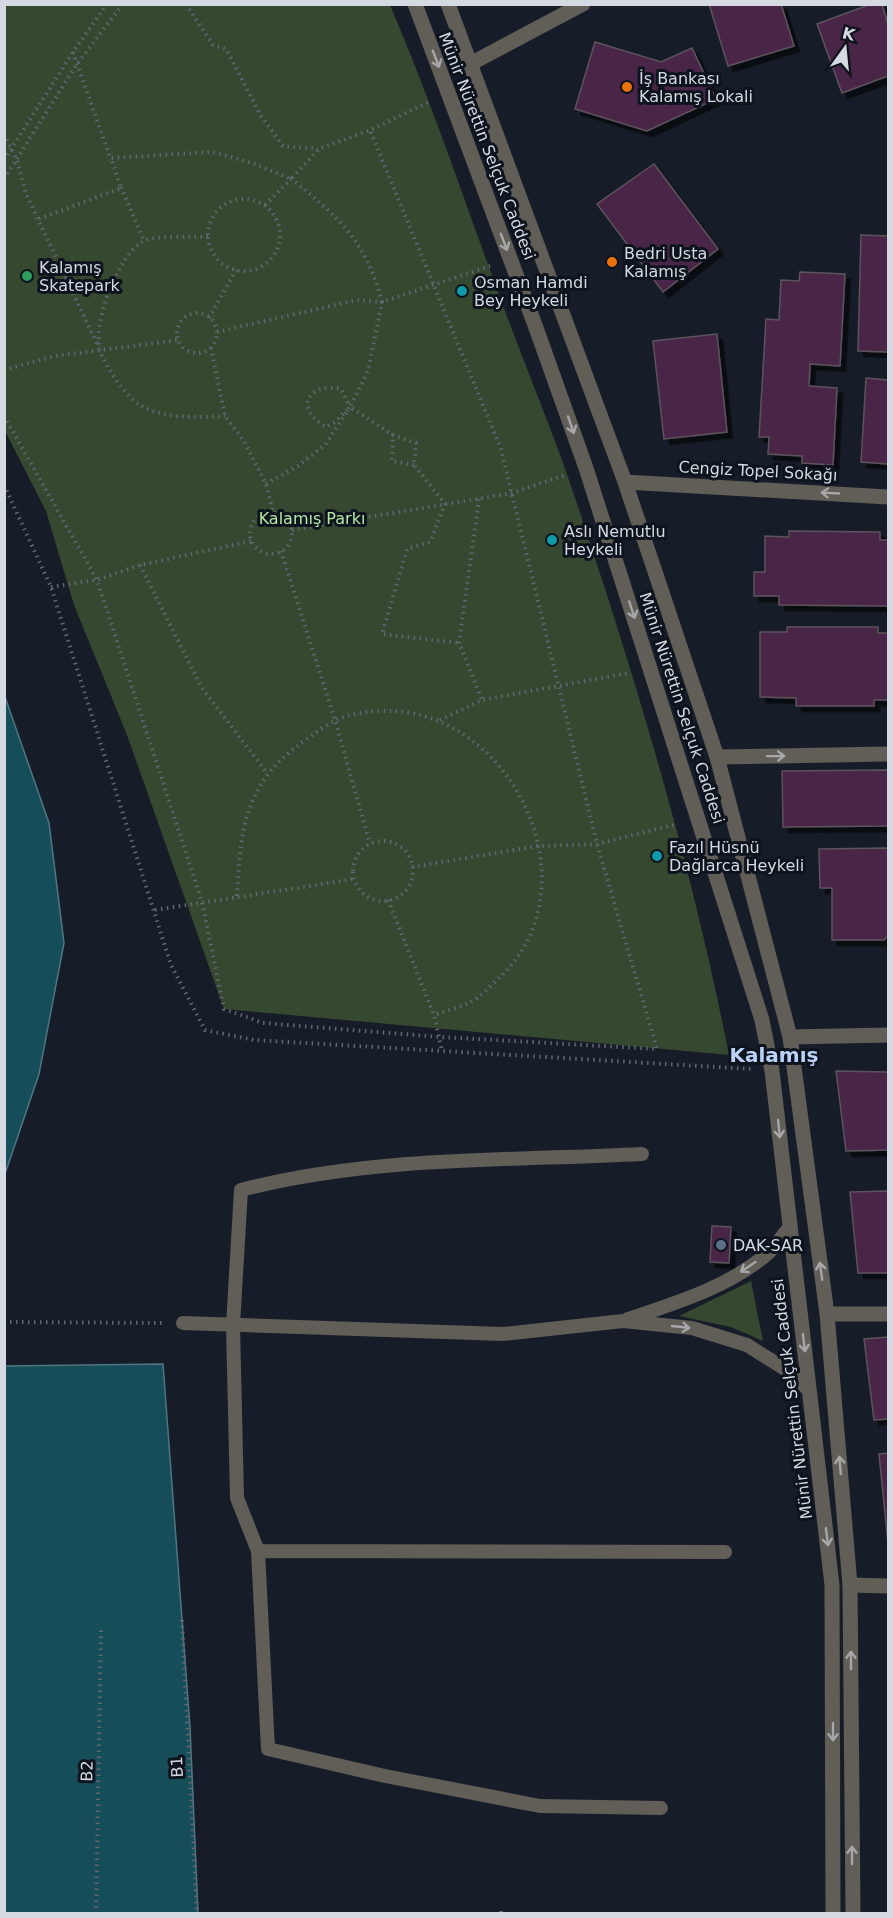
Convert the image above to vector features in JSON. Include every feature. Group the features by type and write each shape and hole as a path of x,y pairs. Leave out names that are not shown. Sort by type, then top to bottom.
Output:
{"street":[{"name":"Münir Nürettin Selçuk Caddesi","path":"415,4 511,259 586,468 762,1020 772,1071 832,1585 833,1914"},
{"name":"Münir Nürettin Selçuk Caddesi","path":"448,4 625,482 717,757 790,1037 827,1314 850,1586 853,1914"},
{"path":"470,64 583,4"},
{"name":"Cengiz Topel Sokağı","path":"625,482 888,497"},
{"path":"717,757 888,754"},
{"path":"790,1037 888,1035"},
{"path":"827,1314 888,1314"},
{"path":"850,1586 888,1586"}],"lane":[{"path":"642,1154 439,1161 286,1179 242,1190 233,1325 237,1498 258,1551 268,1749 385,1776 540,1806 661,1808"},
{"path":"623,1321 695,1296 727,1281 766,1254 790,1227"},
{"path":"183,1323 503,1334 623,1321 692,1328 747,1345 782,1367 809,1390"},
{"path":"258,1551 725,1552"}],"path":[{"path":"4,160 73,52 107,4"},
{"path":"4,179 77,64 123,4"},
{"path":"186,4 213,45 226,49 261,116 283,146 319,149 370,130 449,94"},
{"path":"73,52 121,188 144,241"},
{"path":"4,416 97,580 202,902 224,1009 263,1023 440,1037 657,1049 597,844 501,449 370,130"},
{"path":"4,134 12,149 26,194 114,378 140,405 171,415 225,416"},
{"path":"265,205 319,149"},
{"path":"121,188 111,158 154,153 213,152 252,163 291,178 323,204 348,230 365,253 382,302 368,371 350,407 325,445 298,466 266,484"},
{"path":"39,219 121,188"},
{"path":"243,199 255,200 265,205 274,214 281,237 278,250 270,260 260,267 248,270 236,270 217,258 208,237 214,215 222,206 243,199"},
{"path":"99,349 102,318 109,287 124,259 144,241 208,237"},
{"path":"217,332 357,300 382,302 511,259"},
{"path":"209,318 236,270"},
{"path":"211,348 193,352 187,350 179,340 178,328 185,317 197,313 209,318 217,332"},
{"path":"217,332 211,348 225,416 244,441 266,484 273,512"},
{"path":"4,370 55,356 179,340"},
{"path":"350,407 326,427 314,420 309,406 314,390 326,386 341,389 350,407 393,435 416,443 414,465"},
{"path":"393,435 392,461 414,465 445,504"},
{"path":"292,530 512,493 586,468"},
{"path":"4,485 51,587 171,965 205,1030 254,1040 772,1071"},
{"path":"479,499 459,643 482,700"},
{"path":"445,504 430,542 406,549 382,634 459,643"},
{"path":"273,512 286,518 292,530 290,543 281,551 267,554 261,551 250,534 254,521 259,516 273,512"},
{"path":"51,587 97,580 140,565 252,540"},
{"path":"281,551 336,720 370,844"},
{"path":"140,565 202,688 267,773"},
{"path":"439,721 482,700 651,669"},
{"path":"237,896 244,818 267,773 290,750 336,720 376,710 416,712 472,738 502,767 525,804 543,870 540,906 530,936 514,963 470,1003 434,1015"},
{"path":"412,867 538,846 597,844 698,818"},
{"path":"379,841 397,845 405,850 412,867 407,888 388,900 380,900 363,894 354,879 353,870 358,854 370,844 379,841"},
{"path":"155,910 354,879"},
{"path":"388,900 434,1015 442,1051"},
{"path":"4,1322 183,1323"},
{"name":"B1","path":"182,1620 197,1914"},
{"name":"B2","path":"96,1914 101,1628"}],"green space":[{"name":"Kalamış Parkı","path":"4,5 390,5 435,119 570,483 616,624 679,838 729,1055 224,1009 127,735 74,605 46,511 5,431"},
{"path":"751,1281 763,1341 731,1327 679,1316"}],"water":[{"path":"5,697 49,823 64,943 39,1074 5,1174"},
{"path":"163,1364 190,1727 198,1913 5,1913 5,1366"}],"building":[{"path":"709,4 781,4 794,46 728,66"},
{"path":"871,4 882,4 888,24 888,76 842,93 817,24"},
{"path":"595,42 661,62 692,48 716,99 647,131 575,109"},
{"path":"654,164 718,249 663,292 597,204"},
{"path":"861,235 888,236 888,352 858,351"},
{"path":"800,272 845,274 840,366 810,364 809,386 837,388 833,465 802,463 802,456 768,454 769,437 759,437 766,319 779,320 781,280 799,281"},
{"path":"717,334 727,432 664,439 653,341"},
{"path":"866,378 888,380 888,464 861,462"},
{"path":"789,531 880,532 880,540 888,540 888,606 779,605 779,596 754,596 754,572 765,572 765,536 789,537"},
{"path":"787,627 878,627 878,633 888,633 888,700 874,700 874,706 796,706 796,698 760,697 760,632 787,632"},
{"path":"888,770 888,826 783,827 782,771"},
{"path":"888,848 888,936 884,940 832,940 832,888 820,888 819,849"},
{"path":"836,1071 888,1072 888,1150 846,1151"},
{"path":"888,1191 888,1273 858,1273 850,1192"},
{"name":"DAK-SAR","path":"712,1226 731,1227 729,1263 710,1262"},
{"path":"888,1337 888,1419 874,1420 864,1339"},
{"path":"888,1453 888,1543 879,1454"}],"place":[{"name":"İş Bankası Kalamış Lokali","path":"627,87"},
{"name":"Bedri Usta Kalamış","path":"612,262"},
{"name":"Kalamış Skatepark","path":"27,276"},
{"name":"Osman Hamdi Bey Heykeli","path":"462,291"},
{"name":"Aslı Nemutlu Heykeli","path":"552,540"},
{"name":"Fazıl Hüsnü Dağlarca Heykeli","path":"657,856"},
{"name":"DAK-SAR","path":"721,1245"}],"district":[{"name":"Kalamış","path":"774,1055"}]}
